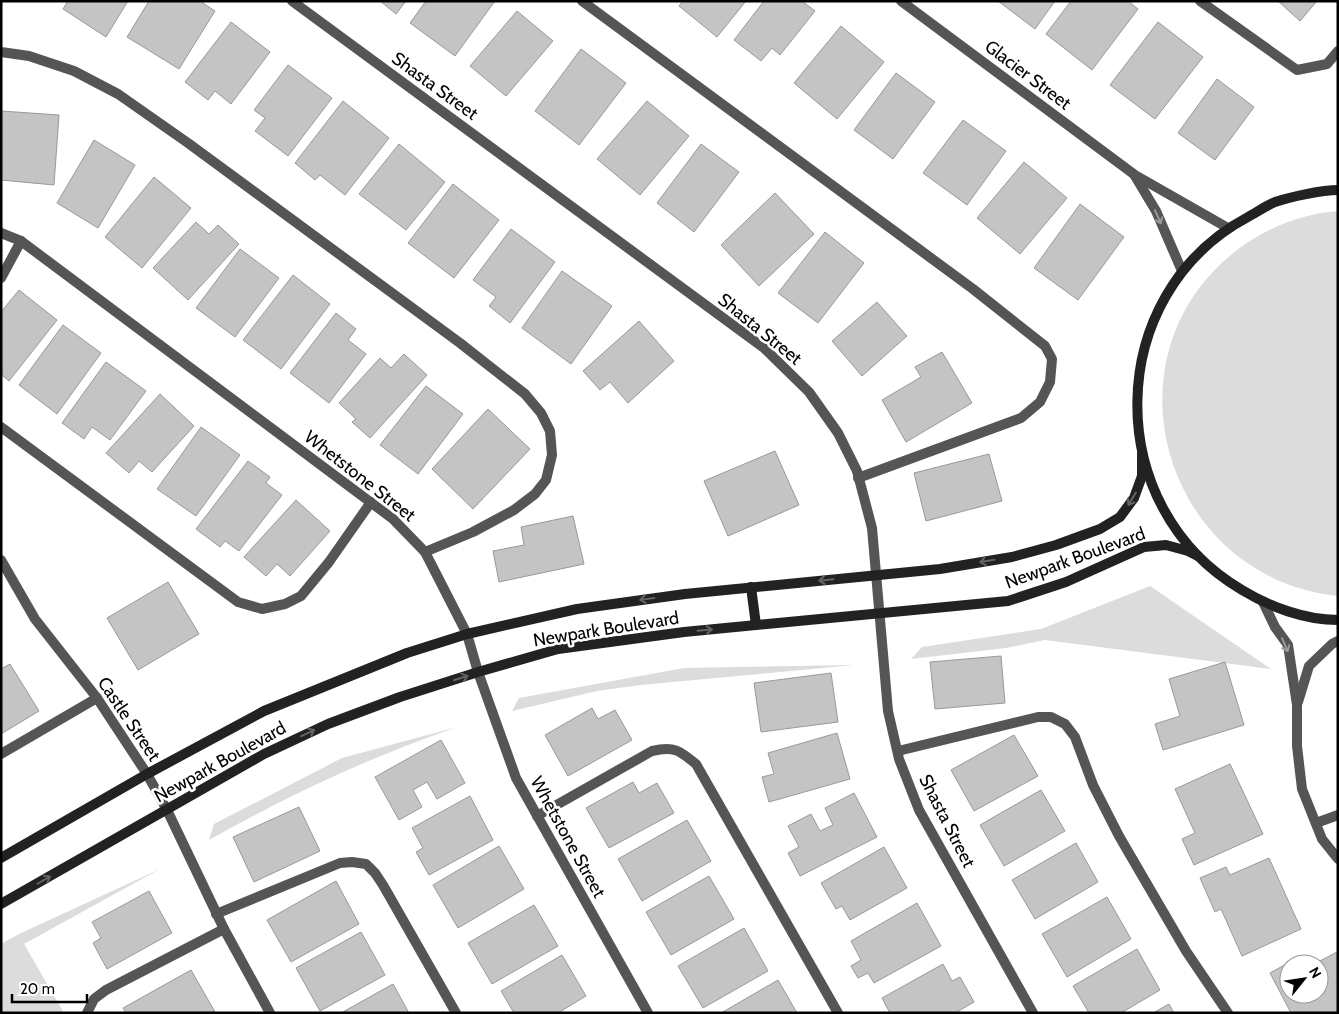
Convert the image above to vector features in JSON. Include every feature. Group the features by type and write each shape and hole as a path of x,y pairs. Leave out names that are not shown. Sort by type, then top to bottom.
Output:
{"street":[{"name":"Shasta Street","path":"292,1 764,348 809,392 838,433 857,471 872,528 888,711 898,752 919,810 1034,1013"},
{"path":"582,1 973,288 1045,346 1052,359 1050,382 1040,402 1021,418 858,478"},
{"name":"Glacier Street","path":"901,1 1135,175 1228,228"},
{"path":"1200,1 1297,70 1327,64 1338,51"},
{"path":"1,52 29,56 74,71 118,94 188,143 460,344 524,394 541,413 550,431 552,455 546,480 535,494 514,510 473,532 426,552"},
{"name":"Glacier Street","path":"1135,175 1156,211 1182,271"},
{"path":"1338,190 1328,190 1275,202 1228,228 1204,247 1182,271 1161,303 1144,348 1138,376 1136,414 1142,453 1154,490 1173,526 1198,556 1228,582 1263,602 1320,620 1338,620"},
{"name":"Whetstone Street","path":"1,233 21,241 393,519 426,552 467,634 478,672 516,778 648,1013"},
{"path":"1,278 21,241"},
{"path":"1,427 238,602 262,609 285,604 301,596 329,562 370,502"},
{"name":"Newpark Boulevard","path":"1,858 147,774 264,711 407,653 467,634 578,609 685,594 940,569 1012,557 1056,545 1100,529 1120,516 1134,498 1142,476 1142,453"},
{"name":"Newpark Boulevard","path":"1,904 264,754 328,724 400,697 478,672 558,650 684,632 1008,601 1066,582 1144,547 1166,545 1188,550 1198,556"},
{"name":"Castle Street","path":"1,560 35,618 97,698 147,774 167,810 224,930 270,1013"},
{"path":"751,588 756,625"},
{"path":"1263,602 1274,627 1288,645 1297,705 1296,746 1302,789 1322,839 1338,859"},
{"path":"1297,705 1309,666 1332,644 1338,641"},
{"path":"1,754 97,698"},
{"path":"898,752 1038,717 1051,717 1065,724 1075,737 1093,785 1119,836 1186,951 1228,1013"},
{"path":"537,816 652,751 666,748 679,750 696,764 838,1013"},
{"path":"1316,823 1338,815"},
{"path":"216,914 340,863 366,864 384,884 456,1013"},
{"path":"87,1013 94,999 106,990 224,930"}],"shaded area":[{"path":"1338,211 1338,596 1278,580 1230,549 1193,507 1170,456 1162,402 1170,347 1194,295 1237,250 1260,235 1297,219"},
{"path":"1150,586 1271,669 1045,640 1006,648 911,659 922,647 1041,629"},
{"path":"854,665 641,685 597,691 512,711 519,698 684,668"},
{"path":"457,727 393,751 330,778 209,840 214,824 342,758"},
{"path":"160,869 24,944 64,1013 1,1013 1,944"}],"building":[{"path":"68,1 128,1 106,37 63,9"},
{"path":"149,1 200,1 215,11 179,69 127,37"},
{"path":"380,1 406,1 396,14"},
{"path":"426,1 495,1 455,56 410,23"},
{"path":"683,1 746,1 717,37 679,6"},
{"path":"764,1 802,1 815,11 780,55 772,48 761,61 734,40"},
{"path":"998,1 1055,1 1035,29"},
{"path":"1071,1 1128,1 1138,9 1092,70 1046,34"},
{"path":"1278,1 1317,1 1300,21"},
{"path":"517,11 553,41 506,96 470,66"},
{"path":"231,22 270,52 231,104 215,91 208,100 185,82"},
{"path":"1158,22 1203,57 1155,119 1110,85"},
{"path":"841,26 884,62 837,119 794,83"},
{"path":"581,49 626,83 579,145 535,111"},
{"path":"288,65 332,98 288,156 255,131 265,118 254,110"},
{"path":"896,73 935,102 893,159 854,130"},
{"path":"1217,79 1254,107 1215,160 1178,133"},
{"path":"343,101 389,138 345,195 320,175 315,180 295,163"},
{"path":"647,101 689,136 640,195 597,159"},
{"path":"1,111 59,115 54,185 1,180"},
{"path":"963,120 1006,151 967,205 923,173"},
{"path":"94,140 135,165 98,228 57,203"},
{"path":"399,144 445,182 406,230 359,194"},
{"path":"701,144 739,172 694,232 657,203"},
{"path":"1024,162 1067,198 1020,254 977,218"},
{"path":"154,177 191,208 142,268 105,237"},
{"path":"453,184 499,220 454,278 408,243"},
{"path":"775,193 814,234 759,286 721,245"},
{"path":"1080,204 1124,237 1078,300 1034,268"},
{"path":"196,222 209,234 218,225 239,244 188,300 153,268"},
{"path":"511,229 555,262 510,323 489,306 496,297 473,280"},
{"path":"825,232 864,263 818,323 778,293"},
{"path":"240,249 279,278 235,337 196,308"},
{"path":"562,271 612,306 571,364 522,328"},
{"path":"293,275 330,304 281,369 243,340"},
{"path":"19,290 57,320 9,381 1,374 1,312"},
{"path":"877,302 907,336 862,376 832,341"},
{"path":"336,313 356,329 348,340 366,354 329,403 290,373"},
{"path":"639,321 674,361 628,403 610,382 600,390 583,371"},
{"path":"63,325 101,353 57,414 19,385"},
{"path":"942,352 972,403 906,442 882,400 921,377 915,367"},
{"path":"404,354 427,375 370,438 352,422 356,419 339,403 380,358 391,368"},
{"path":"106,362 146,391 110,440 92,427 84,439 62,423"},
{"path":"426,386 463,414 418,474 380,445"},
{"path":"160,394 194,426 152,472 139,461 129,473 106,453"},
{"path":"488,409 530,449 473,509 432,469"},
{"path":"201,427 240,455 196,516 157,489"},
{"path":"775,451 799,505 728,536 704,481"},
{"path":"989,454 1002,501 926,521 914,473"},
{"path":"248,461 270,477 266,483 282,495 239,551 225,541 220,547 196,529"},
{"path":"296,500 330,531 290,576 277,564 266,576 244,557"},
{"path":"573,516 584,564 499,582 493,551 524,545 521,527"},
{"path":"168,582 199,634 138,670 107,618"},
{"path":"1001,656 1005,703 935,709 930,662"},
{"path":"1225,662 1244,725 1163,750 1155,724 1180,716 1169,679"},
{"path":"10,664 39,711 1,734 1,669"},
{"path":"831,673 838,722 761,732 754,683"},
{"path":"592,708 598,719 615,710 632,740 568,776 545,735"},
{"path":"837,733 850,779 769,802 762,777 774,774 768,753"},
{"path":"1014,735 1038,776 974,811 951,770"},
{"path":"441,740 465,783 437,799 427,782 413,790 422,807 399,820 375,777"},
{"path":"1230,764 1263,834 1194,865 1182,839 1195,833 1175,789"},
{"path":"633,782 639,793 657,783 674,813 609,848 586,808"},
{"path":"1041,790 1065,831 1004,866 980,825"},
{"path":"854,793 877,837 800,876 788,853 799,847 788,826 811,814 820,831 833,825 825,808"},
{"path":"470,796 493,840 429,875 416,852 423,848 412,828"},
{"path":"299,807 320,851 254,882 233,837"},
{"path":"687,820 711,861 642,901 618,859"},
{"path":"1076,843 1098,882 1035,919 1012,880"},
{"path":"499,846 524,889 458,928 433,885"},
{"path":"884,847 907,888 850,920 842,906 836,909 821,883"},
{"path":"1269,858 1301,929 1242,956 1221,909 1215,912 1200,878 1226,867 1230,875"},
{"path":"709,876 734,919 671,955 646,912"},
{"path":"336,881 359,924 291,962 267,920"},
{"path":"149,891 172,933 107,969 93,943 101,938 92,922"},
{"path":"1107,897 1131,939 1067,977 1042,934"},
{"path":"917,903 941,946 874,983 868,973 858,978 851,966 861,960 851,941"},
{"path":"534,905 558,946 492,984 468,943"},
{"path":"744,928 768,971 703,1008 678,966"},
{"path":"361,932 385,975 320,1011 296,968"},
{"path":"1137,949 1160,990 1121,1013 1089,1013 1073,986"},
{"path":"1337,952 1338,1013 1291,1013 1286,1004 1329,1004 1329,956"},
{"path":"562,955 586,996 558,1013 514,1013 501,991"},
{"path":"943,964 952,981 960,977 974,1002 955,1013 890,1013 882,998"},
{"path":"1279,968 1279,990 1270,973"},
{"path":"191,970 215,1012 126,1013 123,1008"},
{"path":"778,980 797,1013 721,1013"},
{"path":"393,984 409,1013 341,1013"},
{"path":"1169,1004 1174,1013 1153,1013"}]}
